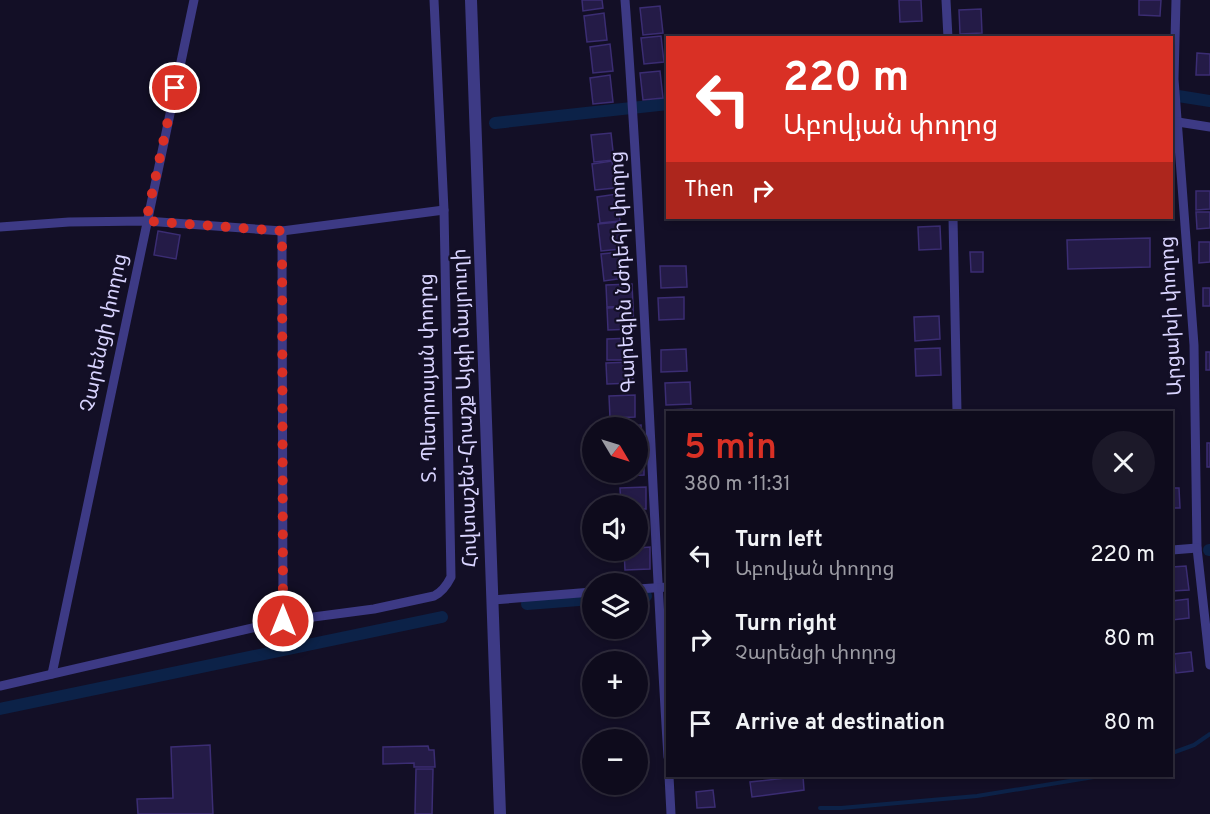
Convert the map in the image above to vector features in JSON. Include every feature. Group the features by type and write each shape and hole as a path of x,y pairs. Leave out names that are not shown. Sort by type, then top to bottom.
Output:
{"street":[{"name":"Չարենցի փողոց","path":"52,674 194,0"},
{"name":"Տ. Պետրոսյան փողոց","path":"0,686 283,621 374,609 434,596 444,588 450,577 444,210 434,0"},
{"name":"Հովտաշեն-Հրաշք Այգի մայրուղի","path":"471,0 500,814"},
{"name":"Գարեգին Նժդեհի փողոց","path":"625,0 635,122 657,587 666,726"},
{"path":"946,0 948,36"},
{"name":"Արցախի փողոց","path":"1176,0 1174,79 1194,345 1197,548 1210,665"},
{"path":"1179,122 1210,127"},
{"path":"0,227 69,222 146,221 282,231 444,210"},
{"path":"953,219 957,411"},
{"path":"282,231 283,621"},
{"path":"1173,550 1197,548"},
{"path":"648,588 666,587"},
{"path":"493,600 582,593"},
{"path":"669,777 671,814"}],"building":[{"path":"582,0 602,0 603,8 583,11"},
{"path":"899,0 921,0 922,21 900,22"},
{"path":"1139,0 1161,0 1160,16 1139,15"},
{"path":"660,6 663,33 643,35 640,8"},
{"path":"981,9 982,33 960,34 959,10"},
{"path":"604,13 607,40 587,42 584,16"},
{"path":"661,36 664,62 644,64 641,38"},
{"path":"610,44 613,71 593,73 590,47"},
{"path":"1197,53 1210,54 1210,75 1196,75"},
{"path":"660,71 663,98 643,100 640,73"},
{"path":"610,75 613,102 593,104 590,78"},
{"path":"611,133 614,160 594,162 591,135"},
{"path":"612,161 615,188 595,190 592,164"},
{"path":"1196,191 1210,191 1210,209 1196,210"},
{"path":"617,194 620,221 600,223 597,197"},
{"path":"1196,212 1210,212 1210,228 1197,229"},
{"path":"618,222 621,249 601,251 598,224"},
{"path":"940,226 941,249 919,250 918,227"},
{"path":"158,231 180,235 176,259 154,255"},
{"path":"1150,238 1150,267 1068,269 1067,240"},
{"path":"1199,242 1210,242 1210,262 1199,263"},
{"path":"621,252 624,278 604,281 601,254"},
{"path":"970,252 983,252 983,272 971,272"},
{"path":"660,266 686,266 687,287 661,288"},
{"path":"632,284 633,306 607,307 606,285"},
{"path":"1203,288 1210,288 1210,306 1203,306"},
{"path":"684,297 684,319 659,320 658,298"},
{"path":"633,307 634,329 608,330 607,308"},
{"path":"939,316 940,339 915,341 914,317"},
{"path":"632,338 633,360 607,360 607,339"},
{"path":"940,348 941,375 916,376 915,349"},
{"path":"686,349 687,371 661,372 661,350"},
{"path":"1206,352 1210,352 1210,370 1206,370"},
{"path":"632,362 633,383 607,384 606,363"},
{"path":"690,382 691,404 666,405 665,383"},
{"path":"635,395 635,417 610,417 609,396"},
{"path":"692,409 693,411 667,411"},
{"path":"1207,443 1210,443 1210,467 1207,467"},
{"path":"646,487 646,495 620,495 620,488"},
{"path":"1173,488 1179,488 1180,508 1173,508"},
{"path":"648,547 650,547 650,569 625,570 625,561 648,561"},
{"path":"1186,566 1189,590 1173,591 1173,567"},
{"path":"1188,599 1189,618 1173,620 1173,601"},
{"path":"1191,652 1193,671 1176,673 1174,654"},
{"path":"210,745 213,814 138,814 137,799 173,798 171,747"},
{"path":"428,746 429,750 434,750 435,767 414,767 414,763 383,764 383,747"},
{"path":"416,769 433,769 432,814 415,814"},
{"path":"803,777 804,790 752,797 750,782"},
{"path":"713,790 715,807 697,808 696,792"}],"waterway":[{"path":"1173,95 1210,101"},
{"path":"495,123 666,104"},
{"path":"527,604 582,600"},
{"path":"0,709 442,617"},
{"path":"1173,753 1194,745 1210,734"},
{"path":"820,808 977,796 1094,777"}],"route":[{"path":"175,88 146,221 282,231 283,621"}]}
